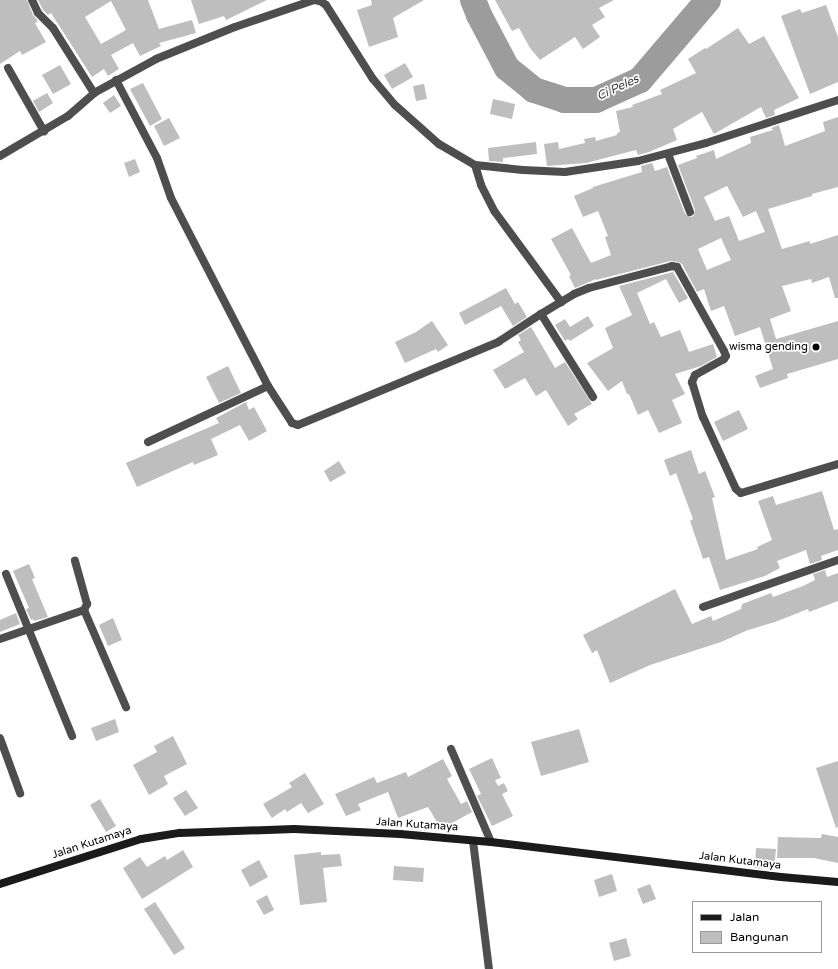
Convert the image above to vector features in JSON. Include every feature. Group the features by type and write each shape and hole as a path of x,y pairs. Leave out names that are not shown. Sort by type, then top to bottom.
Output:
{"main road":[{"name":"Jalan Kutamaya","path":"0,884 141,839 180,833 294,829 400,834 491,842 781,878 838,882"}],"street":[{"path":"32,0 38,13 53,28 94,93"},
{"path":"0,156 68,116 94,93 156,59 236,27 314,0 320,0 326,5 373,79 395,105 439,144 475,165 565,172 638,161 668,154 838,100"},
{"path":"8,68 44,131"},
{"path":"116,80 157,158 171,198 268,386 284,413 292,423 298,425 498,342 561,302 589,288 672,266 677,267 726,356 724,359 695,375 692,382 703,417 736,489 741,493 838,464"},
{"path":"668,154 690,212"},
{"path":"475,165 481,185 495,212 561,302"},
{"path":"541,314 593,398"},
{"path":"148,442 268,386"},
{"path":"703,607 838,560"},
{"path":"0,640 84,610 87,604 75,561"},
{"path":"6,574 72,736"},
{"path":"84,610 126,708"},
{"path":"0,738 20,793"},
{"path":"451,750 491,842"},
{"path":"473,841 489,969"}],"building":[{"path":"0,0 27,0 33,15 38,21 35,23 46,42 22,55 20,51 0,64"},
{"path":"38,0 148,0 159,29 192,20 196,33 159,43 161,46 140,56 133,43 111,55 119,69 108,76 104,69 92,77 51,13 48,15 43,10","holes":["111,1 126,30 101,44 85,17"]},
{"path":"191,0 267,0 226,20 224,16 199,24"},
{"path":"371,0 424,0 393,18 398,37 369,47 357,10 372,5"},
{"path":"495,0 614,0 599,8 605,17 592,25 600,37 583,49 575,37 540,60 530,48 519,28 512,31"},
{"path":"826,5 838,37 838,82 810,94 781,16 800,9 802,13"},
{"path":"738,28 749,44 764,36 799,98 774,110 775,115 766,118 761,107 714,134 702,112 673,129 677,140 638,155 636,150 586,163 547,166 544,144 558,142 559,149 585,143 584,139 595,137 596,141 617,135 617,133 620,132 616,111 633,107 632,105 662,94 660,90 696,73 688,59"},
{"path":"405,63 413,77 392,89 384,75"},
{"path":"60,65 71,84 53,94 42,75"},
{"path":"143,83 162,119 150,126 130,89"},
{"path":"424,84 427,99 416,101 413,86"},
{"path":"47,93 53,103 39,112 33,101"},
{"path":"114,95 121,106 110,113 103,103"},
{"path":"493,99 515,104 512,119 490,114"},
{"path":"838,117 838,187 768,209 782,249 810,241 810,244 838,235 838,298 835,298 829,277 812,283 811,279 782,286 791,311 770,319 776,339 838,321 838,359 787,374 788,378 760,388 755,376 773,369 760,327 735,336 724,306 711,311 704,289 697,292 682,264 678,262 671,261 596,279 575,288 569,276 571,275 551,239 572,228 591,263 611,255 605,237 608,236 598,211 583,217 574,196 593,187 642,172 641,166 652,163 655,171 667,167 685,214 692,217 695,210 678,165 697,158 696,156 714,150 716,159 751,143 750,137 773,130 771,128 779,125 785,146 825,131 823,122","holes":["727,186 743,217 756,211 765,232 739,241 729,216 715,221 704,197","721,238 731,260 707,270 698,249"]},
{"path":"169,118 180,138 164,146 154,126"},
{"path":"536,142 537,154 503,158 503,162 489,161 488,148"},
{"path":"135,159 140,172 129,177 124,163"},
{"path":"673,272 688,298 679,303 666,279 637,293 650,324 654,322 661,337 680,330 689,352 713,344 717,357 701,366 675,374 685,394 672,400 682,423 659,433 648,410 638,415 622,381 608,391 587,363 613,348 605,328 632,315 619,286"},
{"path":"506,288 515,304 518,302 527,317 513,326 501,306 465,325 459,313"},
{"path":"588,316 594,326 570,341 568,339 565,341 555,325 565,319 570,327"},
{"path":"432,321 448,345 438,352 436,349 405,363 395,342 416,332"},
{"path":"531,327 555,368 565,362 592,404 574,414 578,419 568,426 546,390 536,396 525,378 505,389 493,370 524,352 518,342 521,340 518,335"},
{"path":"228,366 241,393 219,403 206,377"},
{"path":"246,402 249,410 254,407 267,431 249,441 240,425 211,439 218,455 194,465 193,462 137,487 126,463 219,423 216,418"},
{"path":"739,410 748,429 723,441 714,422"},
{"path":"691,450 699,474 705,471 715,497 712,498 726,560 758,549 757,547 772,540 758,501 773,496 776,505 822,491 834,530 838,529 838,550 821,556 822,560 810,564 806,550 777,561 780,568 765,576 720,590 709,557 703,559 690,521 693,519 676,473 670,476 664,460"},
{"path":"339,461 346,473 330,482 324,471"},
{"path":"29,564 35,578 32,579 48,617 34,621 33,619 31,620 26,609 29,608 13,571"},
{"path":"825,570 827,577 838,573 838,601 809,612 808,609 775,622 748,630 721,642 650,665 610,683 597,650 592,653 583,635 675,589 692,624 711,616 713,621 741,609 742,604 771,593 773,597 803,586 815,580 813,574"},
{"path":"16,613 20,624 0,632 0,620"},
{"path":"113,618 122,640 108,646 99,625"},
{"path":"115,719 119,732 96,741 91,728"},
{"path":"579,729 589,762 541,776 531,742"},
{"path":"173,736 187,764 164,776 168,784 149,795 133,765 157,752 154,746"},
{"path":"492,758 501,778 495,780 498,786 504,783 508,791 502,794 513,816 492,826 477,796 481,794 469,769"},
{"path":"443,759 452,776 447,779 461,804 467,801 472,812 441,829 428,807 398,818 388,792 358,804 361,810 346,816 335,794 374,777 377,783 406,772 408,777"},
{"path":"838,761 838,827 836,828 816,768"},
{"path":"305,773 324,804 308,813 301,803 287,812 285,809 272,818 263,804 292,787 289,783"},
{"path":"186,790 198,808 185,816 173,798"},
{"path":"100,799 116,826 106,832 90,805"},
{"path":"822,834 838,837 838,863 814,858 777,858 778,837 821,838"},
{"path":"756,848 776,849 774,869 755,868"},
{"path":"183,850 193,867 142,899 123,868 140,857 147,867 165,856 167,860"},
{"path":"321,852 321,855 340,854 342,866 323,868 327,902 300,905 294,855"},
{"path":"259,860 268,877 250,887 241,870"},
{"path":"394,866 424,868 423,882 393,880"},
{"path":"612,874 617,891 599,897 594,880"},
{"path":"650,884 656,899 643,904 637,889"},
{"path":"267,895 274,910 264,915 256,901"},
{"path":"155,902 185,948 174,955 144,909"},
{"path":"626,938 631,956 614,961 609,943"}],"waterway":[{"name":"Ci Peles","path":"473,0 479,15 507,68 534,90 564,100 596,100 640,80 708,0"}],"place":[{"name":"wisma gending","path":"816,347"}]}
